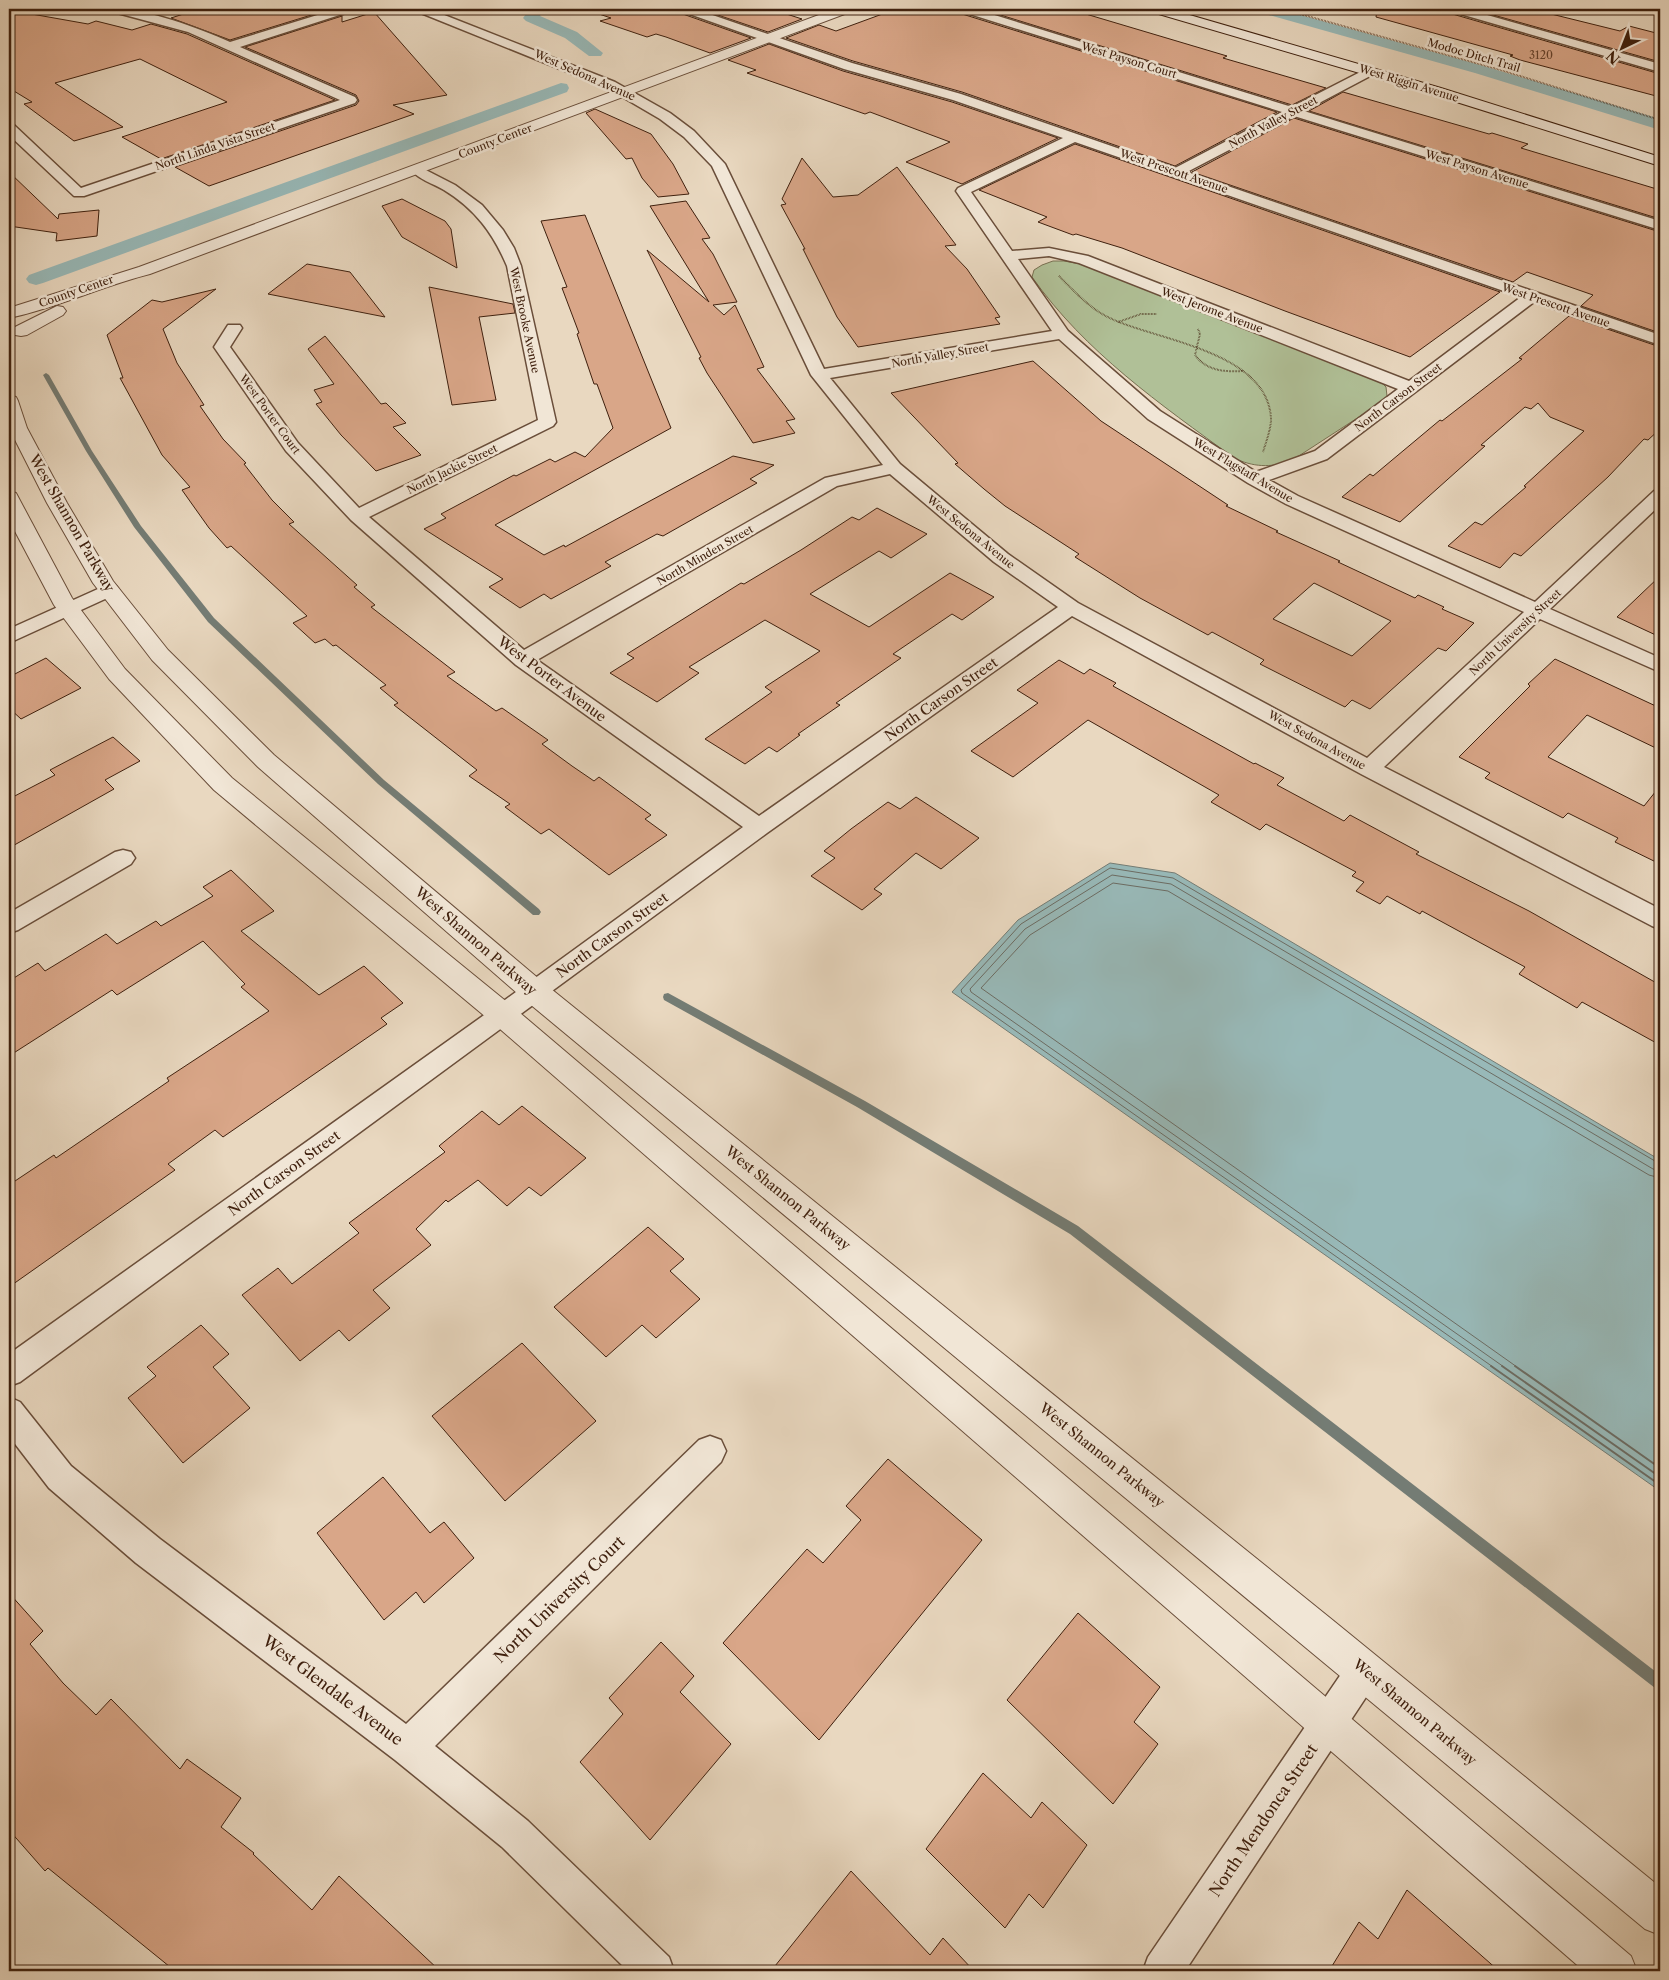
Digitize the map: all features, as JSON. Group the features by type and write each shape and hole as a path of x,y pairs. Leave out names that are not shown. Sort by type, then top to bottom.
{"street":[{"path":"114,9 184,28 230,46 348,9"},
{"name":"West Sedona Avenue","path":"420,9 539,55 626,92 665,116 689,134 718,164 819,375 894,468 1001,558 1071,607 1369,769 1660,920"},
{"name":"West Prescott Avenue","path":"685,9 862,70 957,97 1075,137 1531,297 1660,340"},
{"name":"County Center","path":"9,313 39,305 122,276 144,271 846,9"},
{"name":"West Payson Court","path":"964,9 1294,111"},
{"name":"West Riggin Avenue","path":"1156,9 1372,62 1660,162"},
{"path":"1202,9 1286,33"},
{"path":"1454,9 1660,68"},
{"name":"North Linda Vista Street","path":"9,128 80,193 351,100 230,46"},
{"path":"1372,62 1401,74 1544,118 1592,126"},
{"name":"North Valley Street","path":"1177,172 1294,111 1372,62"},
{"name":"West Payson Avenue","path":"1294,111 1660,226"},
{"name":"West Flagstaff Avenue","path":"1075,137 963,191 1062,334 1154,415 1254,479 1292,500 1660,666"},
{"name":"West Brooke Avenue","path":"418,170 444,184 477,207 494,226 508,249 516,273 547,422"},
{"name":"West Jerome Avenue","path":"1008,256 1049,252 1083,259 1411,388"},
{"name":"County Center","path":"9,318 18,324 16,338 54,312 130,281 144,271"},
{"name":"North Carson Street","path":"1254,479 1321,455 1531,297"},
{"name":"West Porter Court","path":"234,328 222,347 292,447 357,516"},
{"name":"North Valley Street","path":"819,375 1062,334"},
{"name":"West Shannon Parkway","path":"9,401 18,428 57,502 109,590 160,655 266,760 535,992 1660,1914"},
{"name":"North Jackie Street","path":"357,516 547,422"},
{"name":"North Minden Street","path":"522,660 832,482 894,468"},
{"name":"North University Street","path":"1369,769 1538,612 1660,495"},
{"path":"9,497 62,600 117,674 223,784 502,1015 1616,1971"},
{"name":"West Porter Avenue","path":"357,516 522,660 759,827"},
{"path":"9,637 109,590"},
{"name":"North Carson Street","path":"9,1372 535,992 759,827 1071,607"},
{"path":"9,924 123,858"},
{"name":"West Glendale Avenue","path":"9,1412 60,1477 141,1545 408,1746 514,1834 655,1971"},
{"name":"North University Court","path":"408,1746 710,1451"},
{"name":"North Mendonca Street","path":"1162,1971 1364,1670"}],"path":[{"name":"Modoc Ditch Trail","path":"1282,9 1501,70 1660,120"},
{"path":"1037,253 1090,305 1118,322 1197,347 1225,359 1243,371 1266,395 1272,422 1270,434 1254,479"},
{"path":"1118,322 1141,314 1162,314"},
{"path":"1196,327 1200,334 1195,355 1205,366 1224,371 1243,371"}],"green space":[{"path":"1053,261 1081,264 1379,380 1386,387 1387,396 1382,402 1291,461 1262,466 1241,461 1234,458 1152,397 1100,353 1076,329 1032,277 1034,270"}],"water":[{"path":"1110,863 1175,873 1660,1160 1660,1491 952,992 1018,920"}],"building":[{"path":"199,9 331,9 230,40 171,18"},
{"path":"596,9 678,9 680,13 751,38 710,53 656,34 647,37 600,21 611,18 596,13"},
{"path":"700,9 771,9 802,19 768,32"},
{"path":"896,9 957,9 959,13 1277,112 1175,166 962,92 853,61 786,38 819,25 836,31"},
{"path":"981,9 1069,9 1227,56 1223,58 1326,88 1292,105"},
{"path":"1377,9 1446,9 1449,13 1660,74 1660,97 1520,60 1510,56 1513,55 1376,17"},
{"path":"1472,9 1531,9 1620,31 1629,26 1660,34 1660,62"},
{"path":"9,10 88,24 96,21 132,30 151,24 187,34 335,100 161,159 122,137 227,102 140,59 55,83 123,127 74,141 24,104 32,102 9,88"},
{"path":"374,12 447,95 393,105 414,114 209,186 175,167 356,105 359,101 356,95 245,47 342,16 342,22"},
{"path":"769,44 843,71 952,102 1058,138 962,184 906,162 950,142 870,112 865,114 747,73 756,70 728,60"},
{"path":"1343,92 1528,144 1521,148 1660,190 1660,219 1309,111"},
{"path":"595,109 651,134 673,164 689,194 658,197 642,178 632,158 626,159 586,113"},
{"path":"1294,118 1660,232 1660,333 1581,306 1593,295 1527,272 1513,282 1192,172"},
{"path":"1075,144 1500,292 1410,357 1122,248 1076,234 1073,235 1038,222 1047,217 979,190"},
{"path":"802,158 833,197 858,195 897,167 956,245 945,246 967,269 1000,317 995,318 1000,324 858,347 837,317 803,249 805,249 781,205 786,204 782,199"},
{"path":"9,172 58,219 59,214 99,210 97,236 56,241 57,233 9,226"},
{"path":"402,199 445,221 451,229 457,268 402,237 382,206"},
{"path":"686,201 710,238 702,239 713,254 737,302 713,305 724,315 735,305 764,367 757,369 795,419 786,421 795,433 753,443 707,373 699,358 701,357 647,250 709,302 650,206"},
{"path":"585,215 671,428 495,525 544,555 564,545 565,547 733,456 774,465 750,479 757,483 663,536 657,534 605,562 611,566 551,599 544,594 520,608 489,587 503,579 424,529 446,518 441,514 514,475 516,476 550,459 555,462 575,452 585,457 613,428 597,384 594,384 577,334 579,333 562,288 567,287 541,221"},
{"path":"307,264 350,272 385,317 268,294"},
{"path":"429,287 513,304 515,313 479,317 496,400 452,405"},
{"path":"216,289 163,329 177,363 204,405 200,406 223,439 246,463 244,464 272,500 294,522 289,524 357,585 354,587 375,605 371,607 455,672 447,676 496,711 502,708 548,740 542,744 594,781 599,777 651,815 645,819 667,835 609,875 549,829 541,834 505,807 510,804 469,776 477,770 394,705 398,703 380,688 386,685 336,645 333,646 325,639 315,643 293,623 307,616 231,546 227,548 209,528 182,490 190,487 162,455 120,378 123,378 107,335 152,300 162,302"},
{"path":"1569,316 1660,347 1660,429 1648,440 1644,439 1608,477 1521,556 1514,553 1500,568 1448,546 1475,522 1482,525 1526,487 1524,486 1584,431 1550,417 1538,403 1531,409 1525,407 1481,445 1485,446 1400,522 1342,497 1370,474 1373,476 1440,420 1442,421 1522,359 1519,358"},
{"path":"325,336 381,404 386,403 406,423 393,427 421,455 376,471 341,435 316,404 322,402 314,390 334,384 308,349"},
{"path":"1033,361 1101,421 1228,505 1226,506 1278,531 1276,532 1340,561 1338,562 1415,598 1418,595 1444,607 1442,609 1474,623 1446,651 1438,648 1370,709 1352,700 1345,707 1260,664 1264,660 1212,632 1208,635 1140,598 1075,557 1079,554 1005,506 955,464 958,463 891,393","holes":["1314,583 1391,621 1352,656 1273,619"]},
{"path":"877,508 927,534 891,558 879,551 810,594 869,627 950,573 994,597 962,620 952,614 893,654 901,658 836,703 840,705 798,734 800,735 777,752 769,747 745,764 705,739 772,692 765,687 820,651 765,620 689,667 699,673 657,702 610,673 634,658 627,654 741,583 744,584 852,517 859,520"},
{"path":"1660,576 1660,637 1617,617"},
{"path":"46,658 81,688 21,719 9,708 9,677"},
{"path":"1555,659 1660,708 1660,750 1587,715 1548,757 1644,806 1660,786 1660,864 1615,842 1618,838 1568,813 1563,818 1485,778 1490,773 1459,757 1530,686 1528,684"},
{"path":"1059,660 1084,674 1090,669 1116,683 1113,686 1254,764 1284,778 1277,785 1344,821 1350,815 1419,852 1416,854 1529,911 1660,985 1660,1045 1582,1002 1577,1008 1519,974 1525,967 1422,911 1420,914 1387,896 1380,904 1356,891 1364,882 1352,876 1356,872 1266,824 1260,830 1211,802 1219,795 1088,720 1013,777 971,751 1038,703 1017,690"},
{"path":"113,737 140,761 105,780 114,789 9,848 9,799 55,775 50,770"},
{"path":"916,797 979,838 941,869 916,853 874,889 882,894 862,910 811,876 835,858 824,851 851,829 888,802 900,809"},
{"path":"231,870 274,911 241,931 319,995 364,966 403,1003 381,1018 387,1024 223,1137 215,1130 168,1164 175,1170 9,1287 9,1185 54,1155 56,1158 169,1081 167,1078 269,1011 241,987 245,984 203,941 117,995 112,990 9,1056 9,981 38,963 45,971 106,934 117,944 156,921 161,926 213,896 203,887"},
{"path":"522,1106 586,1158 541,1196 529,1187 507,1206 478,1180 448,1202 446,1200 416,1229 431,1245 373,1290 390,1308 349,1341 339,1330 300,1361 242,1295 278,1268 292,1284 359,1233 349,1223 445,1152 439,1146 482,1111 499,1125"},
{"path":"648,1227 684,1259 670,1271 700,1299 656,1338 642,1325 606,1357 554,1307"},
{"path":"201,1325 229,1354 213,1367 250,1408 183,1463 128,1398 156,1376 147,1367"},
{"path":"522,1343 596,1421 505,1501 432,1416"},
{"path":"888,1459 982,1540 819,1740 723,1643 807,1549 823,1563 861,1520 846,1506"},
{"path":"383,1477 430,1533 444,1522 474,1558 424,1603 416,1592 384,1620 317,1533"},
{"path":"9,1593 43,1631 30,1644 63,1683 96,1715 111,1699 180,1769 187,1759 241,1798 221,1827 254,1853 312,1910 339,1876 440,1971 175,1971 48,1868 45,1871 9,1830"},
{"path":"1078,1613 1160,1687 1134,1722 1158,1744 1113,1804 1007,1700"},
{"path":"661,1642 694,1676 680,1692 731,1744 650,1840 580,1762 623,1714 609,1698"},
{"path":"983,1773 1031,1818 1042,1802 1087,1845 1043,1908 1029,1894 1005,1928 926,1849"},
{"path":"851,1871 930,1955 943,1938 974,1971 771,1971"},
{"path":"1407,1890 1499,1971 1329,1971 1359,1922 1378,1939"}],"waterway":[{"path":"537,9 531,18 571,35 595,53"},
{"path":"1263,9 1481,70 1660,125"},
{"path":"36,279 561,88"},
{"path":"46,375 89,451 138,527 211,620 381,782 536,912"},
{"path":"668,997 861,1104 1074,1230 1660,1683"}]}
